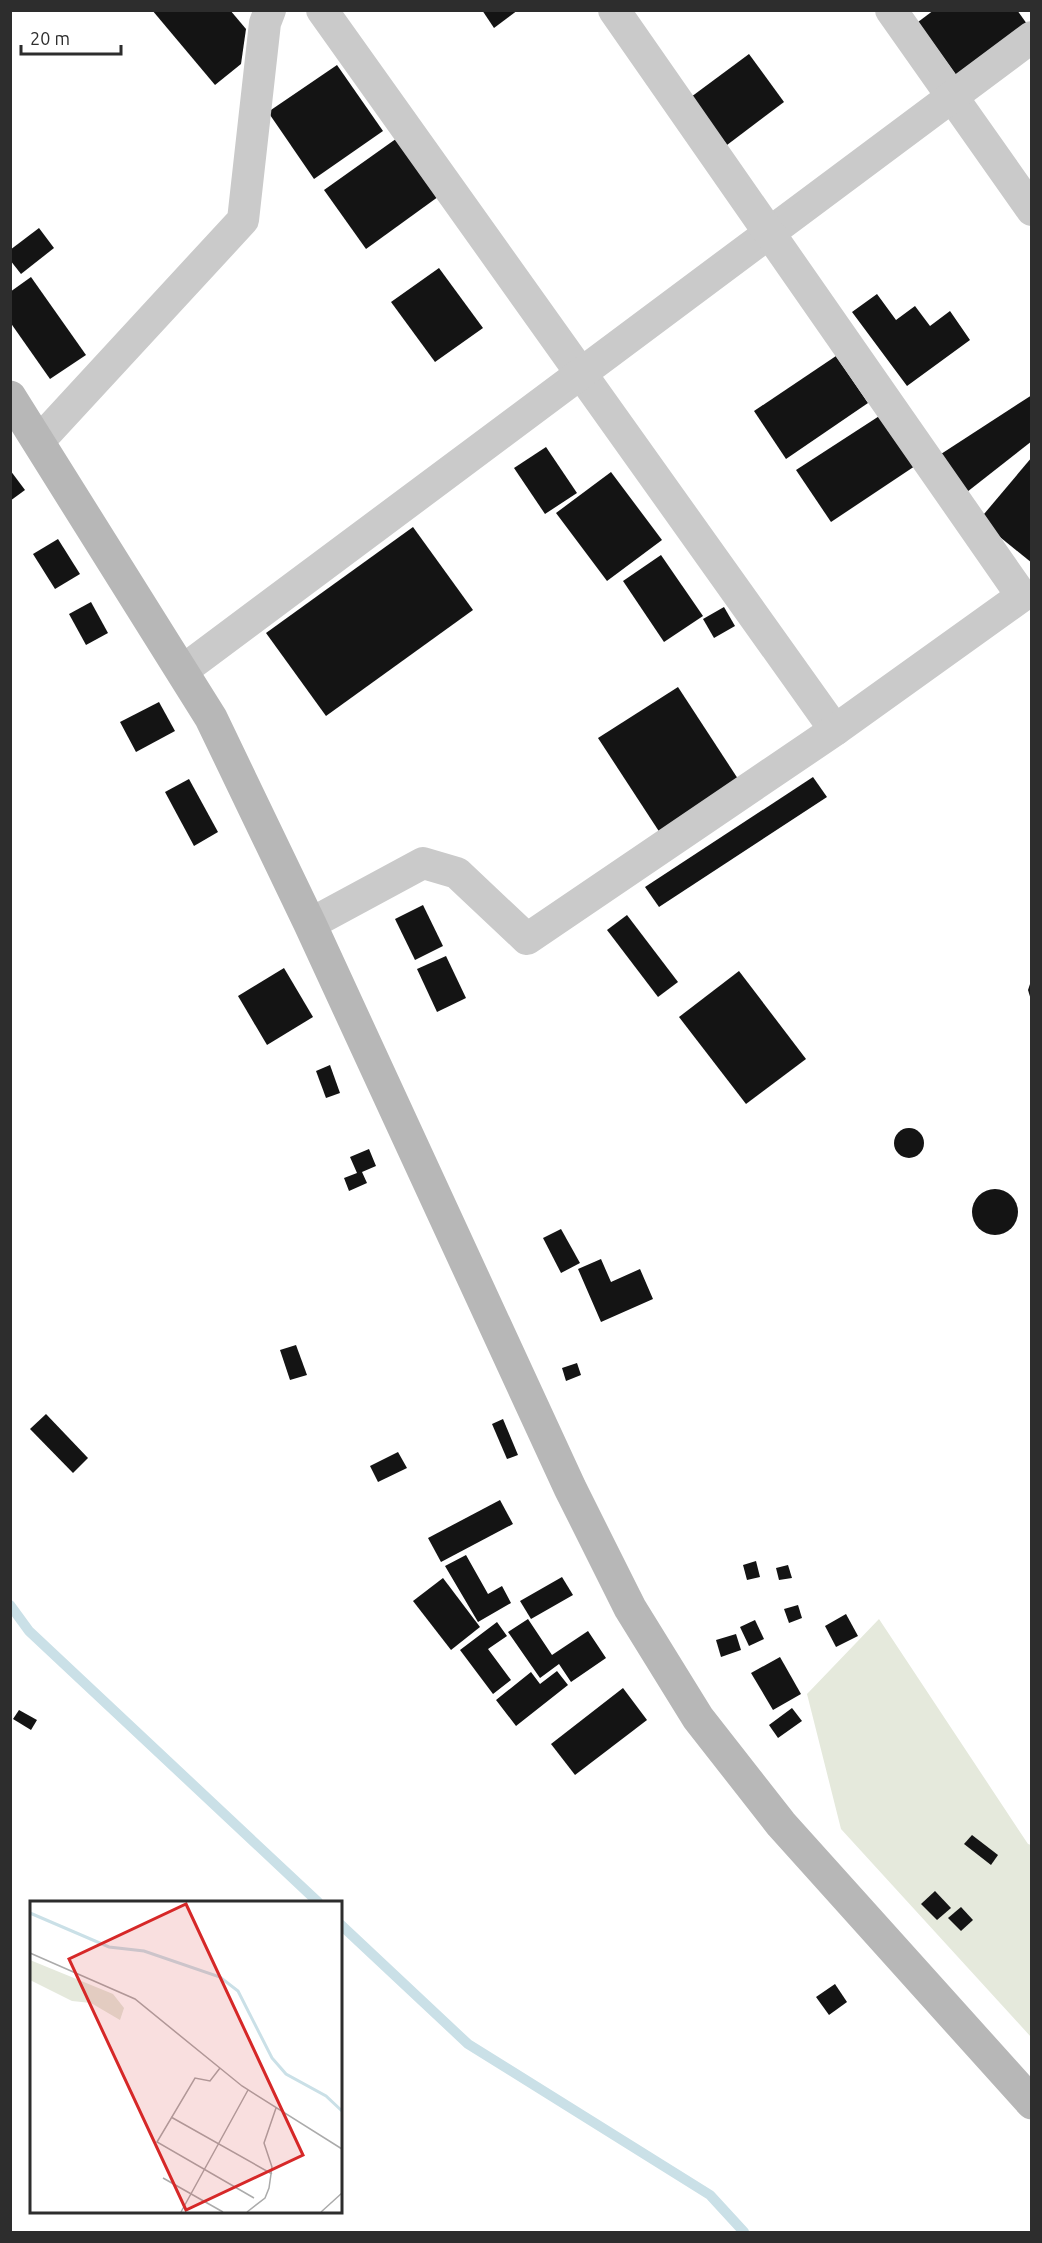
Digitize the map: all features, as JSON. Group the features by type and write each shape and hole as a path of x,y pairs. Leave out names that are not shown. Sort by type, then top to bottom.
{"main road":[{"path":"10,397 40,440 211,718 310,924 570,1488 630,1608 698,1718 781,1824 1032,2103"}],"street":[{"path":"40,440 243,220 264,23 270,10"},
{"path":"322,10 835,730"},
{"path":"310,924 423,863 457,873 527,939 835,730 1022,596 615,10"},
{"path":"891,10 1032,210"},
{"path":"182,671 1032,38"}],"shaded area":[{"path":"879,1619 1028,1844 1031,1845 1031,2037 841,1829 807,1694"}],"building":[{"path":"152,10 230,10 246,29 241,64 215,85"},
{"path":"482,10 518,10 494,28"},
{"path":"934,10 1017,10 1032,31 961,82 918,22"},
{"path":"749,54 784,102 727,145 691,97"},
{"path":"337,65 383,131 314,179 268,112"},
{"path":"400,136 442,194 366,249 324,190"},
{"path":"39,228 54,248 21,274 10,260 10,250"},
{"path":"439,268 483,328 435,362 391,302"},
{"path":"31,277 86,355 50,379 10,322 10,292"},
{"path":"877,294 896,320 915,306 930,326 950,311 970,340 907,386 852,312"},
{"path":"836,356 868,403 786,459 754,411"},
{"path":"1032,395 1032,441 967,492 941,454"},
{"path":"887,411 921,462 831,522 796,470"},
{"path":"546,447 577,493 545,514 514,468"},
{"path":"1032,457 1032,563 979,520"},
{"path":"10,470 25,490 10,501"},
{"path":"611,472 662,540 607,581 556,513"},
{"path":"413,527 473,610 326,716 266,633"},
{"path":"58,539 80,574 55,589 33,554"},
{"path":"661,555 703,616 664,642 623,581"},
{"path":"91,602 108,633 86,645 69,614"},
{"path":"724,607 735,626 714,638 703,619"},
{"path":"678,687 742,785 662,836 598,738"},
{"path":"159,702 175,731 136,752 120,722"},
{"path":"813,777 827,797 659,907 645,887"},
{"path":"189,779 218,832 194,846 165,792"},
{"path":"423,905 443,946 415,960 395,919"},
{"path":"627,915 678,982 658,997 607,930"},
{"path":"446,956 466,998 437,1012 417,969"},
{"path":"284,968 313,1017 267,1045 238,996"},
{"path":"739,971 806,1059 746,1104 679,1017"},
{"path":"1032,981 1031,1000 1028,990"},
{"path":"330,1065 340,1093 326,1098 316,1071"},
{"path":"909,1128 920,1132 924,1143 920,1154 909,1158 898,1154 894,1143 898,1132"},
{"path":"369,1149 376,1166 362,1172 367,1183 349,1191 344,1178 357,1173 350,1157"},
{"path":"1000,1189 1012,1195 1017,1203 1017,1221 1012,1229 1004,1234 990,1235 978,1229 973,1221 972,1207 978,1195 986,1190"},
{"path":"561,1229 580,1263 561,1273 543,1238"},
{"path":"601,1259 611,1282 640,1269 653,1299 601,1322 578,1269"},
{"path":"296,1345 307,1375 290,1380 280,1350"},
{"path":"577,1363 581,1375 566,1381 562,1368"},
{"path":"46,1414 88,1458 73,1473 30,1429"},
{"path":"503,1419 518,1455 507,1459 492,1424"},
{"path":"398,1452 407,1468 378,1482 370,1466"},
{"path":"500,1500 513,1524 441,1562 428,1538"},
{"path":"466,1555 488,1594 502,1586 511,1603 478,1622 445,1566"},
{"path":"756,1561 760,1577 747,1580 743,1565"},
{"path":"788,1565 792,1578 779,1580 776,1568"},
{"path":"562,1577 573,1595 531,1619 520,1601"},
{"path":"443,1578 480,1627 451,1650 413,1601"},
{"path":"798,1605 802,1618 789,1623 784,1609"},
{"path":"846,1614 858,1636 836,1647 825,1626"},
{"path":"528,1619 552,1655 588,1631 606,1658 571,1682 559,1664 540,1678 508,1632"},
{"path":"755,1620 764,1639 749,1646 740,1627"},
{"path":"497,1622 507,1636 488,1649 511,1680 493,1694 460,1650"},
{"path":"736,1634 741,1650 721,1657 716,1640"},
{"path":"780,1657 801,1694 773,1710 751,1673"},
{"path":"557,1671 568,1685 516,1726 496,1700 531,1672 540,1684"},
{"path":"623,1688 647,1720 575,1775 551,1744"},
{"path":"792,1708 802,1721 778,1738 769,1725"},
{"path":"19,1710 37,1720 31,1730 13,1719"},
{"path":"972,1835 998,1855 991,1865 964,1844"},
{"path":"935,1891 951,1908 937,1920 921,1904"},
{"path":"961,1907 973,1920 961,1931 948,1918"},
{"path":"835,1984 847,2002 829,2015 816,1997"}],"waterway":[{"path":"10,1605 29,1631 317,1901"},
{"path":"342,1926 468,2044 710,2195 744,2232"}]}
